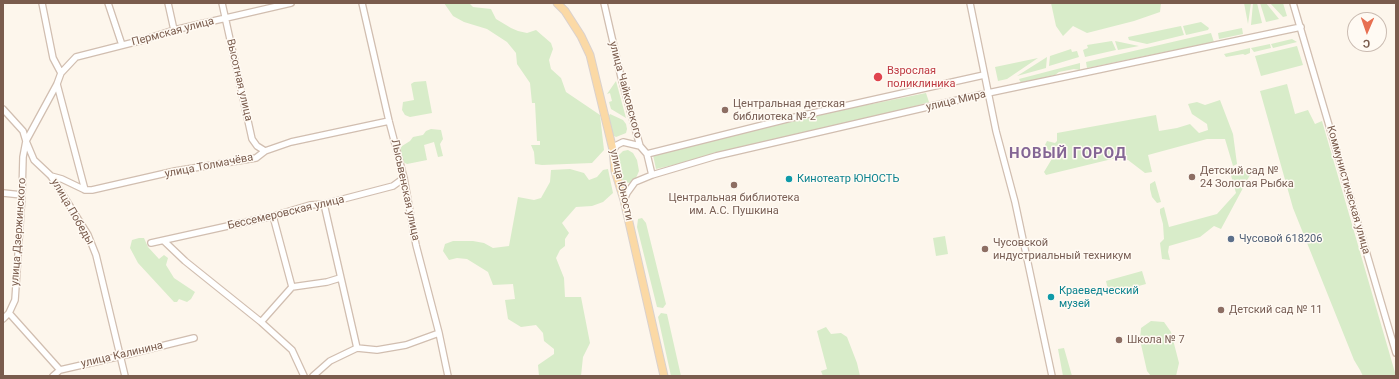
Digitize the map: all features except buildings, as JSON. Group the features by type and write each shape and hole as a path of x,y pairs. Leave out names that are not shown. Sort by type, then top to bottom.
{"main road":[{"name":"улица Юности","path":"556,3 565,11 581,36 590,55 612,150 615,171 624,200 664,376"}],"street":[{"path":"26,141 57,84 61,73 53,58 42,3"},
{"path":"108,3 122,45"},
{"path":"168,3 174,30"},
{"name":"Высотная улица","path":"222,3 252,139 257,146 265,151"},
{"name":"Пермская улица","path":"61,73 76,57 143,40 174,30 291,3"},
{"name":"Лысьвенская улица","path":"362,3 389,121 404,178 416,245 439,333 448,376"},
{"name":"улица Чайковского","path":"604,3 621,77 640,146 647,154 652,175"},
{"path":"970,3 996,131 1015,202 1052,376"},
{"name":"Коммунистическая улица","path":"1293,3 1396,353"},
{"name":"улица Мира","path":"624,200 635,182 652,175 741,150 988,93 1301,27"},
{"name":"улица Мира","path":"647,154 791,118 984,74"},
{"name":"улица Победы","path":"57,84 84,190"},
{"path":"3,109 23,131 26,141"},
{"name":"улица Толмачёва","path":"84,190 92,190 175,171 256,158 265,151 291,142 389,121"},
{"name":"улица Победы","path":"26,141 34,160 51,176 88,235 96,255 125,376"},
{"name":"улица Дзержинского","path":"3,319 9,313 15,300 23,157 26,141"},
{"path":"612,150 623,142 640,146"},
{"path":"51,176 62,179 84,190"},
{"name":"Бессемеровская улица","path":"151,243 273,216 310,205 324,204 393,186 404,178"},
{"path":"3,193 22,195"},
{"path":"324,204 357,348"},
{"path":"273,216 292,287"},
{"path":"164,241 185,261 261,322 292,350 304,376"},
{"path":"261,322 292,287 327,282 340,278"},
{"path":"9,313 60,370"},
{"path":"313,376 330,361 357,348 377,350 406,345 439,333"},
{"name":"улица Калинина","path":"53,376 60,370 194,338"}],"green space":[{"path":"444,3 469,3 473,7 491,9 496,19 511,28 527,33 536,30 551,43 553,49 549,60 551,69 561,78 566,92 600,115 604,150 592,163 535,164 534,152 531,145 540,145 540,141 537,141 535,103 532,103 530,83 517,64 516,53 507,42 487,29 464,22 453,16"},
{"path":"1051,3 1161,3 1160,12 1134,21 1087,33 1073,26 1063,36 1056,26"},
{"path":"1244,3 1251,3 1248,24"},
{"path":"1253,3 1257,3 1262,23 1251,25"},
{"path":"1260,3 1266,3 1279,19 1266,22"},
{"path":"1270,3 1283,3 1287,16 1283,17"},
{"path":"1201,22 1209,28 1208,30 1186,35 1183,26"},
{"path":"1181,26 1184,35 1147,44 1129,40 1128,37"},
{"path":"1242,28 1243,34 1219,39 1218,33"},
{"path":"1211,33 1214,42 1087,68 1086,62"},
{"path":"1292,39 1297,42 1273,48 1271,44"},
{"path":"1112,41 1116,50 1085,57 1083,50 1088,48 1087,45"},
{"path":"1115,41 1139,46 1118,50"},
{"path":"1270,44 1271,48 1254,52 1251,48"},
{"path":"1297,46 1303,65 1261,76 1255,56"},
{"path":"1250,48 1250,53 1245,55 1243,54 1226,57 1224,54"},
{"path":"1071,49 1072,52 1077,51 1079,57 1049,66 1050,56"},
{"path":"1047,57 1046,68 1017,76"},
{"path":"1038,58 1007,79 998,81 995,67"},
{"path":"1080,63 1080,70 1074,69 1059,72 1055,75 1021,83 1019,79"},
{"path":"426,81 432,113 410,117 405,115 402,110 403,102 414,100 411,84 414,82"},
{"path":"616,81 626,118 611,109 609,102 612,101 610,93 607,94"},
{"path":"1287,84 1295,114 1308,110 1315,124 1322,121 1396,376 1363,376 1354,360 1293,208 1260,91"},
{"path":"926,93 929,102 874,118 656,169 653,155 856,106"},
{"path":"1220,100 1233,134 1237,164 1233,166 1225,139 1207,139 1148,155 1152,172 1145,173 1128,160 1112,159 1046,175 1044,172 1053,157 1045,145 1047,141 1055,143 1057,141 1057,133 1156,115 1159,131 1190,124 1199,133 1208,130 1207,124 1192,114 1188,104 1197,102 1205,105"},
{"path":"610,114 623,120 626,124 626,133 616,137 612,135 608,117"},
{"path":"431,129 441,130 443,139 440,144 443,156 438,157 434,142 424,145 427,160 407,164 403,162 400,149 402,146 413,137 423,135 426,131"},
{"path":"628,150 633,153 637,160 639,171 633,182 630,183 625,182 620,178 617,163 619,155 623,151"},
{"path":"570,169 584,173 589,180 597,177 603,170 608,169 613,193 603,202 592,206 576,207 562,223 569,233 565,239 565,246 560,250 556,258 564,278 565,297 581,297 590,343 583,357 581,376 539,376 538,365 554,354 554,349 544,341 543,333 536,325 521,327 508,319 505,300 515,299 513,284 493,285 488,272 467,259 457,258 449,260 443,251 445,244 453,241 473,241 484,243 493,248 509,246 518,197 534,200 541,198 550,182 551,170"},
{"path":"1249,171 1250,175 1221,229 1214,226 1200,237 1169,246 1168,252 1170,260 1162,259 1160,243 1164,239 1160,209 1164,207 1169,227 1217,214 1236,193 1230,172"},
{"path":"1155,181 1161,202 1157,203 1152,197 1150,189 1150,184"},
{"path":"642,218 646,223 666,304 663,308 657,307 637,227 638,219"},
{"path":"945,236 948,254 936,256 933,238"},
{"path":"144,238 148,247 159,259 164,255 168,258 166,265 174,278 195,292 191,299 187,302 179,299 177,302 174,302 138,263 130,248 132,240"},
{"path":"1142,271 1146,284 1109,294 1106,281"},
{"path":"661,313 667,314 681,376 671,376 658,317"},
{"path":"1151,321 1164,322 1171,332 1179,363 1176,376 1151,376 1147,371 1140,340 1141,328"},
{"path":"826,327 831,334 841,333 847,337 857,363 860,376 823,376 821,371 827,369 817,331"},
{"path":"1064,348 1072,376 1063,376 1058,349"}],"place":[{"name":"Взрослая поликлиника","path":"878,77"},
{"name":"Центральная детская библиотека № 2","path":"725,110"},
{"name":"Детский сад № 24 Золотая Рыбка","path":"1192,177"},
{"name":"Кинотеатр ЮНОСТЬ","path":"789,179"},
{"name":"Центральная библиотека им. А.С. Пушкина","path":"734,185"},
{"name":"Чусовой 618206","path":"1231,239"},
{"name":"Чусовской индустриальный техникум","path":"985,249"},
{"name":"Краеведческий музей","path":"1051,297"},
{"name":"Детский сад № 11","path":"1221,310"},
{"name":"Школа № 7","path":"1119,340"}],"district":[{"name":"НОВЫЙ ГОРОД","path":"1068,154"}]}
